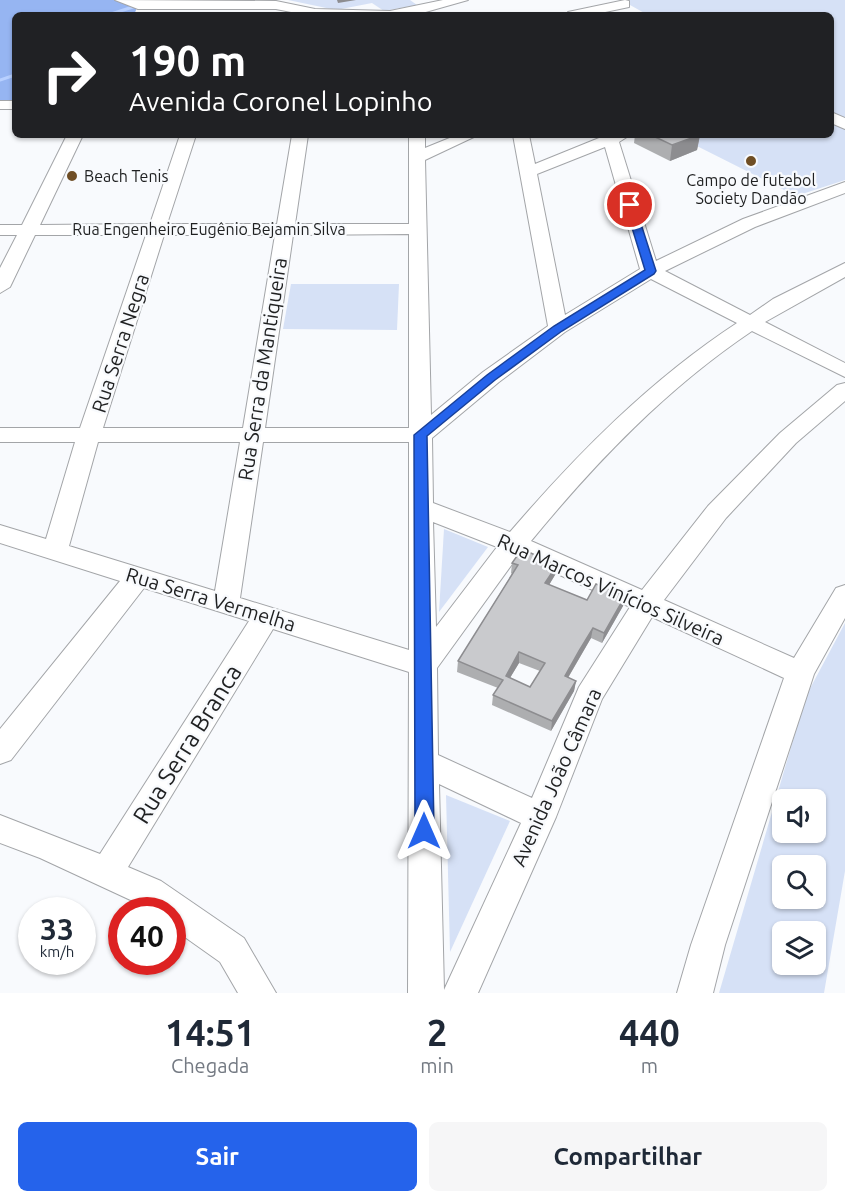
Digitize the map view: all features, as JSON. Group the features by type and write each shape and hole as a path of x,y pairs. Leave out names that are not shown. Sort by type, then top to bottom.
{"street":[{"path":"121,0 136,10 229,10 276,5 311,12"},
{"path":"402,12 462,0"},
{"path":"424,7 434,8 475,0"},
{"path":"589,12 626,5"},
{"path":"0,287 74,138"},
{"name":"Rua Serra Negra","path":"56,551 89,435 187,138"},
{"name":"Rua Serra da Mantiqueira","path":"226,604 300,138"},
{"path":"417,138 426,993"},
{"path":"418,157 463,138"},
{"path":"522,138 558,328"},
{"path":"528,172 613,138"},
{"path":"616,138 650,271 845,371"},
{"path":"0,435 420,435 491,377 558,328 650,271 749,223 845,187"},
{"name":"Rua Engenheiro Eugênio Bejamin Silva","path":"0,230 418,229"},
{"path":"423,665 512,543 593,453 672,381 751,323 845,269"},
{"name":"Avenida João Câmara","path":"460,993 540,817 590,695 646,604 717,512 788,438 845,390"},
{"name":"Rua Marcos Vinícios Silveira","path":"421,508 512,543 800,673"},
{"name":"Rua Serra Vermelha","path":"0,534 423,665"},
{"path":"0,751 138,577"},
{"path":"695,993 708,945 800,673 845,595"},
{"name":"Rua Serra Branca","path":"107,872 267,616"},
{"path":"424,762 540,817"},
{"path":"0,829 107,872 148,892 232,950 258,993"}],"shaded area":[{"path":"0,0 163,0 138,5 135,12 12,12 12,105 0,105"},
{"path":"288,0 410,0 417,5 384,11 372,3 336,10"},
{"path":"621,0 845,0 845,121 834,115 834,12 643,12"},
{"path":"834,122 845,128 845,180 796,196 681,138 834,138"},
{"path":"291,284 399,284 397,330 283,329"},
{"path":"444,529 488,547 439,612"},
{"path":"845,623 845,871 824,993 719,993 772,812 772,843 826,843 826,789 779,789 806,696"},
{"path":"446,795 510,821 450,952"}],"building":[{"path":"657,138 692,138 672,145"},
{"path":"522,549 557,565 545,583 587,600 596,584 625,596 604,633 593,628 579,651 565,676 576,681 552,721 493,695 503,680 458,661 518,565 512,563","holes":["519,652 545,663 530,687 506,676"]}],"waterway":[{"path":"117,12 139,5"},
{"path":"0,80 12,76"}],"place":[{"name":"Campo de futebol Society Dandão","path":"751,161"},
{"name":"Beach Tenis","path":"72,176"}],"route":[{"path":"424,831 420,435 491,377 558,328 650,271 630,205"}]}
